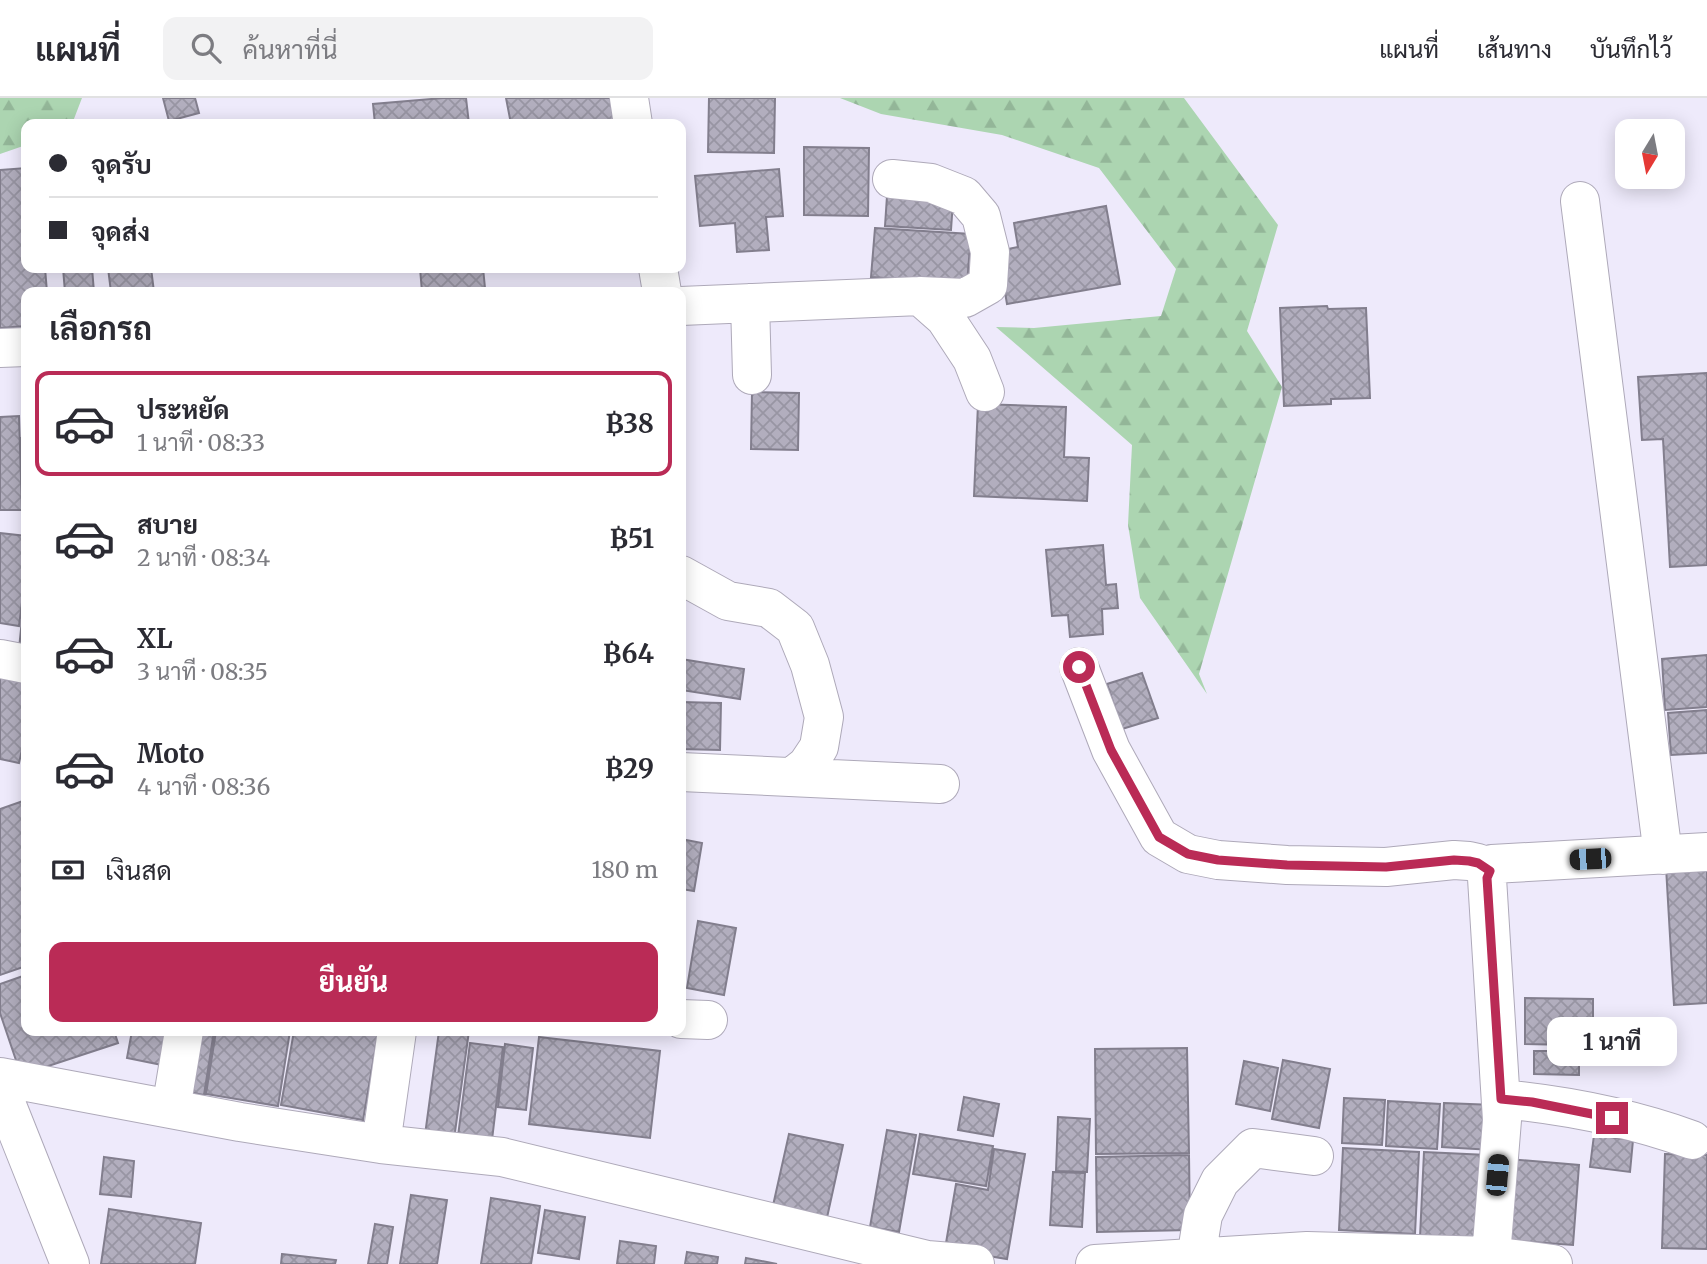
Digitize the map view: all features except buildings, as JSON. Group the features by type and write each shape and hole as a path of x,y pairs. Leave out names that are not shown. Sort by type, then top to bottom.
{"street":[{"path":"629,98 632,119"},
{"path":"686,306 920,296 965,298 988,285 990,252 981,216 964,196 931,183 892,179"},
{"path":"1580,201 1662,855"},
{"path":"920,296 945,318 972,359 985,392"},
{"path":"750,303 752,375"},
{"path":"0,348 21,347"},
{"path":"686,579 728,601 769,608 794,628 810,665 824,718 819,747 807,765 792,777"},
{"path":"0,659 21,663"},
{"path":"1079,667 1111,750 1159,837 1188,854 1218,860 1287,865 1386,867 1454,860 1478,863 1490,871"},
{"path":"686,772 940,785"},
{"path":"1490,1256 1502,1120 1487,878 1492,864 1707,852"},
{"path":"171,1109 183,1036"},
{"path":"381,1144 396,1036"},
{"path":"0,1077 240,1122 381,1144 502,1157 927,1260 975,1264"},
{"path":"1501,1099 1532,1102 1654,1126 1692,1140"},
{"path":"4,1105 70,1264"},
{"path":"1196,1258 1203,1215 1220,1181 1253,1148 1314,1156"},
{"path":"1090,1254 1196,1258 1307,1251 1490,1256 1553,1264"}],"green space":[{"path":"0,98 82,98 74,119 21,119 21,147 0,154"},
{"path":"840,98 1184,98 1278,225 1247,331 1282,387 1199,674 1207,694 1140,598 1128,525 1132,445 996,327 1034,328 1161,316 1176,269 1099,168 1002,135 881,114"}],"route":[{"path":"1079,667 1111,750 1159,837 1188,854 1218,860 1287,865 1386,867 1454,860 1478,863 1490,871 1487,878 1501,1099 1532,1102 1612,1118"}]}
